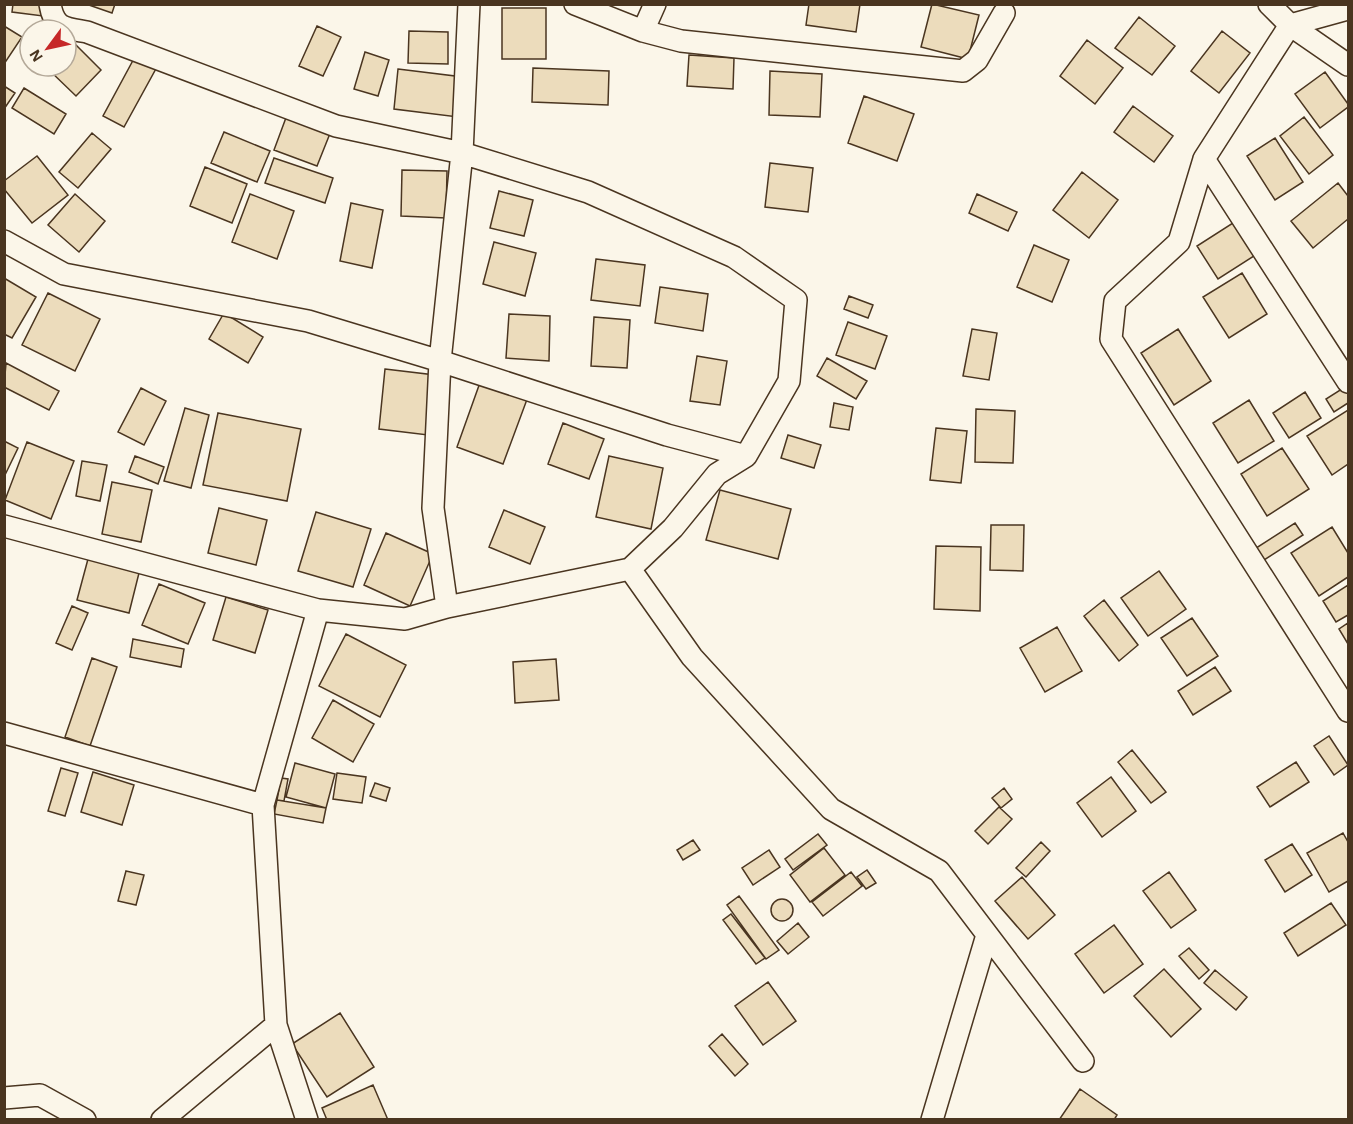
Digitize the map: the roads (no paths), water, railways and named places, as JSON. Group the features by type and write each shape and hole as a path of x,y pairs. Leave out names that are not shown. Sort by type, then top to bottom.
{"street":[{"path":"4,526 318,610 405,619 447,607 630,568 673,528 717,474 746,456 789,381 796,300 734,257 588,192 462,153 336,126 87,32 62,28 52,17 50,4"},
{"path":"447,607 433,508 440,361 462,153 469,4"},
{"path":"575,4 643,31 681,41 963,70 977,60 1004,14"},
{"path":"643,31 655,4"},
{"path":"1269,4 1290,25 1348,64"},
{"path":"1348,9 1290,25 1204,159 1179,243 1115,301 1111,339 1348,711"},
{"path":"1204,159 1348,382"},
{"path":"4,241 64,274 308,321 440,361 666,435 746,456"},
{"path":"630,568 692,657 831,809 939,870 1083,1061"},
{"path":"307,1119 276,1025 263,805 318,610"},
{"path":"4,734 263,805"},
{"path":"932,1119 987,935"},
{"path":"162,1119 276,1025"},
{"path":"4,1098 40,1095 85,1119"}]}
